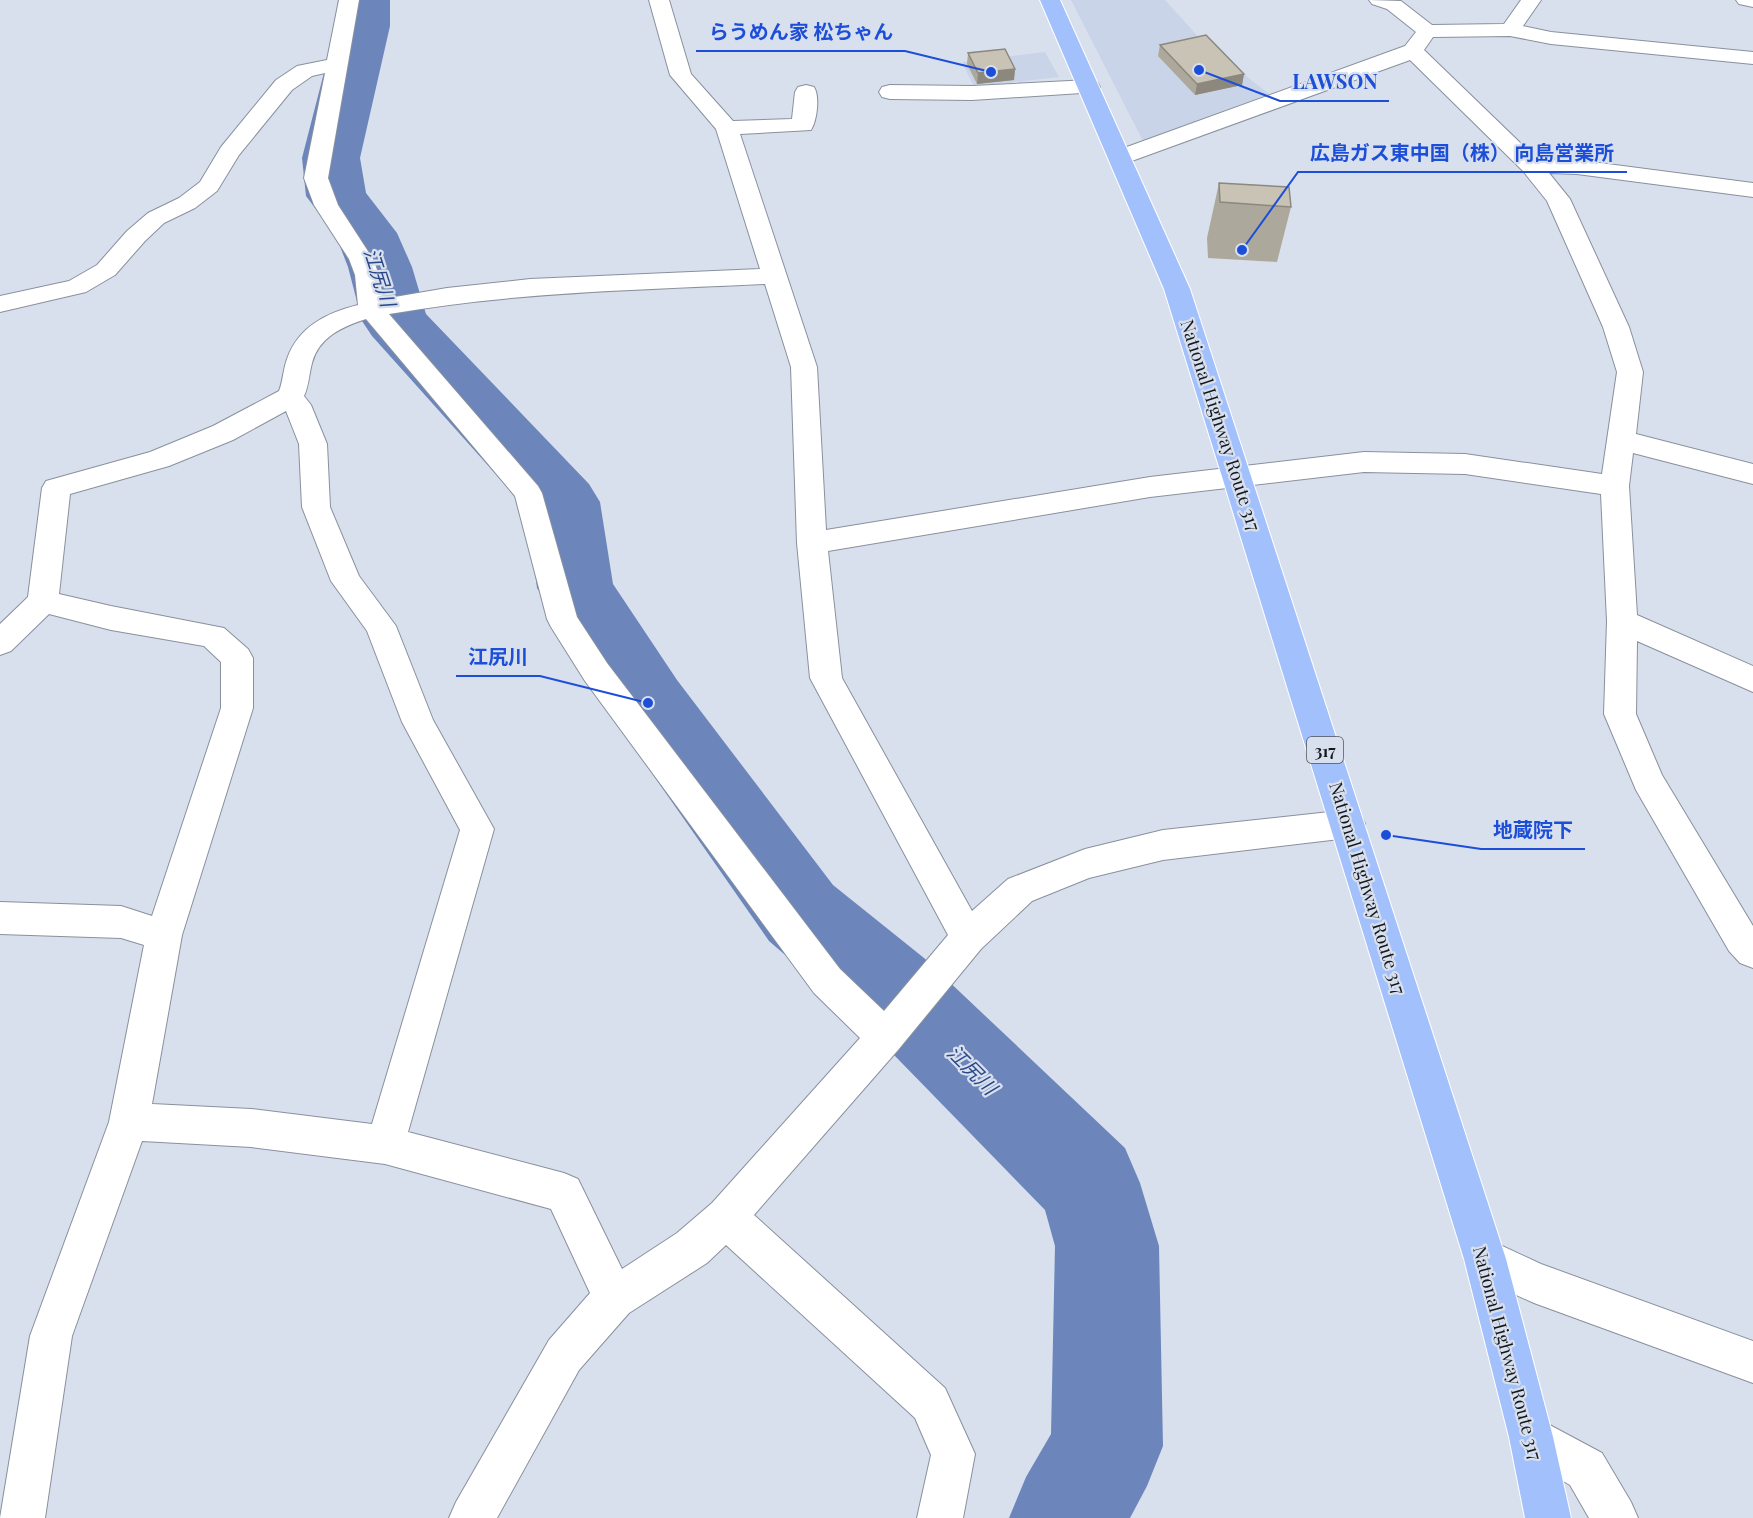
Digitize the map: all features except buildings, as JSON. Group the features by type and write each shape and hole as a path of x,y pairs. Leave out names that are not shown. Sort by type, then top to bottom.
{"highway":[{"name":"National Highway Route 317","path":"1050,0 1177,289 1485,1259 1531,1437 1548,1518"}],"street":[{"path":"349,0 316,178 326,205 361,259 384,307 528,493 562,619 596,672 827,981 903,1017"},
{"path":"659,0 681,75 727,128 804,367 812,543 826,678 968,938"},
{"path":"1379,0 1394,6 1420,41 1558,199 1616,327 1629,372 1614,486 1622,621 1620,714 1648,780 1742,940 1753,952"},
{"path":"1510,30 1531,0"},
{"path":"1746,0 1753,1"},
{"path":"1121,158 1420,41 1510,30 1551,38 1753,58"},
{"path":"0,304 77,287 106,270 136,236 156,218 187,203 209,186 229,152 284,86 304,72 336,64"},
{"path":"890,92 972,93 1089,87"},
{"path":"727,128 804,125 806,92"},
{"path":"1531,166 1577,167 1753,190"},
{"path":"0,644 43,601 56,488 159,459 223,433 290,397 296,386 300,358 308,343 321,329 341,318 384,307 447,296 530,287 774,276"},
{"path":"290,397 297,405 313,444 316,507 346,581 381,626 418,722 477,829 385,1145"},
{"path":"1621,440 1753,474"},
{"path":"812,543 1149,487 1364,462 1465,464 1614,486"},
{"path":"22,1518 51,1336 129,1122 164,935 237,708 237,658 213,636 111,618 43,601"},
{"path":"1622,621 1753,680"},
{"path":"472,1518 564,1355 614,1298 692,1248 726,1217 903,1017 968,938 1020,890 1085,864 1163,845 1348,824"},
{"path":"0,918 121,922 164,935"},
{"path":"129,1122 251,1128 385,1145 564,1193 614,1298"},
{"path":"726,1217 930,1403 953,1454 940,1518"},
{"path":"1485,1259 1534,1282 1753,1362"},
{"path":"1531,1437 1586,1469 1615,1518"}],"shaded area":[{"path":"1071,0 1165,0 1203,42 1269,94 1143,141"},
{"path":"1045,52 1059,77 974,87 962,62"}],"waterway":[{"name":"江尻川","path":"364,0 363,26 331,158 336,196 366,233 380,267 395,321 563,502 575,588 648,703 801,913 891,988 1089,1183 1107,1246 1107,1446 1067,1518"}],"place":[{"name":"LAWSON","path":"1199,70"},
{"name":"らうめん家 松ちゃん","path":"991,72"},
{"name":"広島ガス東中国（株） 向島営業所","path":"1242,250"},
{"name":"江尻川","path":"648,703"},
{"name":"地蔵院下","path":"1386,835"}]}
